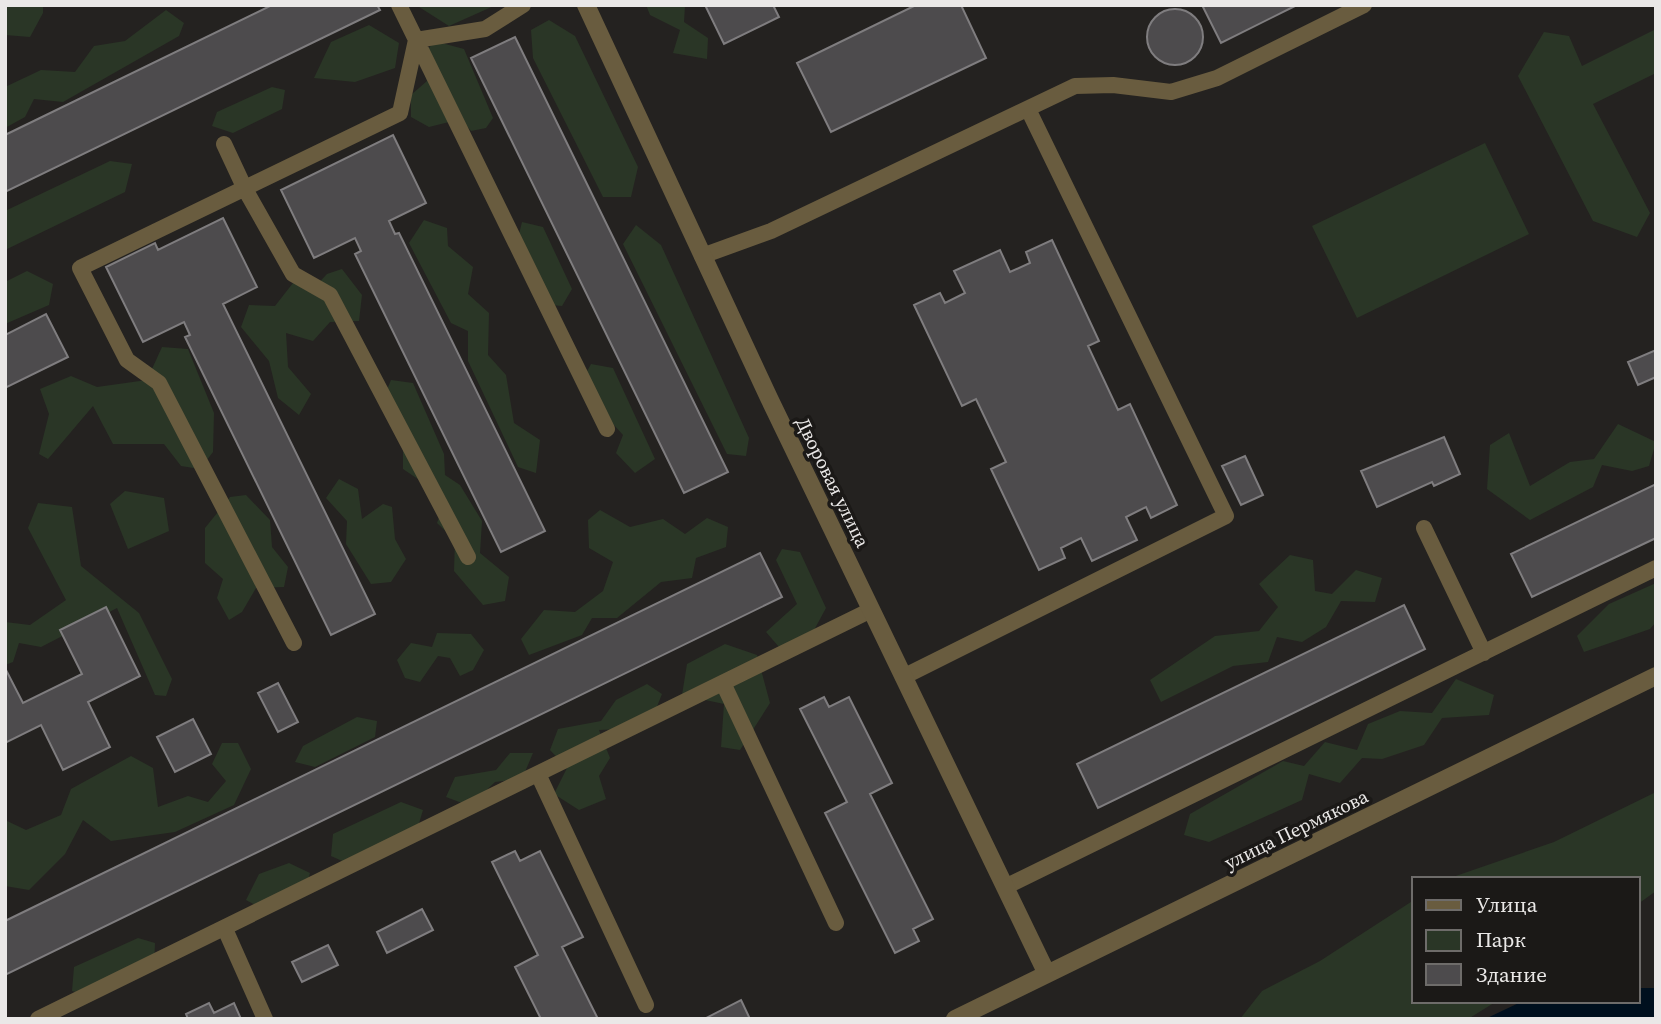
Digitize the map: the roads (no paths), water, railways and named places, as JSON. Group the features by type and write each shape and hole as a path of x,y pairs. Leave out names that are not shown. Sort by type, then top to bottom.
{"street":[{"name":"Дворовая улица","path":"586,5 702,256 1047,974"},
{"name":"улица Пермякова","path":"955,1019 1656,676"}],"lane":[{"path":"399,5 607,429"},
{"path":"416,40 485,29 523,5"},
{"path":"702,256 771,231 1075,86 1113,85 1171,92 1217,78 1364,5"},
{"path":"294,643 159,383 127,360 80,268 400,113 416,40"},
{"path":"903,677 1226,516 1028,109"},
{"path":"224,144 245,189 293,274 330,295 468,557"},
{"path":"1424,528 1484,653"},
{"path":"1005,887 1656,568"},
{"path":"38,1019 871,610"},
{"path":"723,683 836,923"},
{"path":"538,774 646,1005"},
{"path":"225,929 265,1019"}],"water":[{"path":"1640,988 1656,988 1656,1019 1485,1019 1519,1003 1640,1003"}]}
